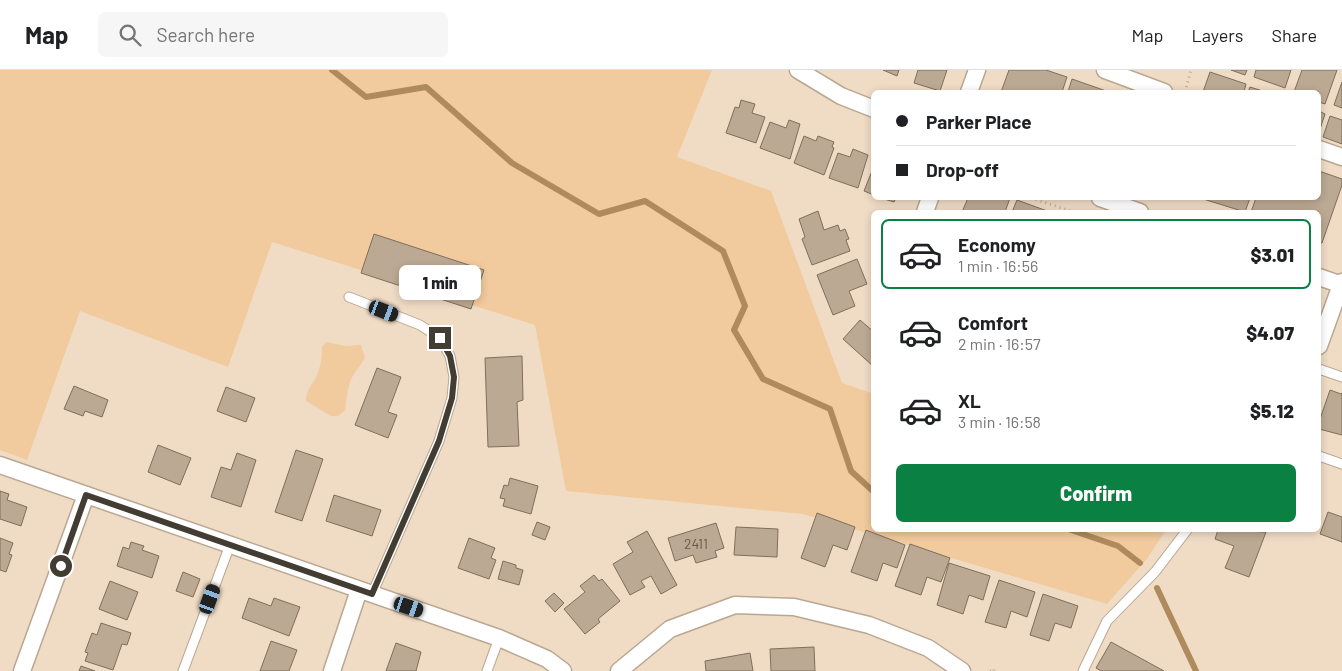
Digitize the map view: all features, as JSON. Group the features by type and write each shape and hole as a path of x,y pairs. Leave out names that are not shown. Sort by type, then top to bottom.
{"street":[{"path":"798,70 841,96 871,108"},
{"path":"970,90 977,70"},
{"path":"1105,70 1159,90"},
{"path":"1321,150 1342,158"},
{"path":"1106,200 1134,210"},
{"path":"1321,279 1342,284 1321,341"},
{"path":"0,466 499,638 547,659 563,671"},
{"path":"22,671 86,495"},
{"path":"332,671 366,592"},
{"path":"619,671 670,629 735,605 794,607 869,625 928,648 962,671"}],"lane":[{"path":"349,297 420,324 440,338 450,356 454,377 452,398 439,441 366,592"},
{"path":"1321,369 1342,377"},
{"path":"1321,457 1342,464"},
{"path":"1083,671 1107,621 1154,572 1185,532"},
{"path":"183,671 230,545"},
{"path":"488,671 499,638"}],"path":[{"path":"1186,90 1191,70"},
{"path":"1037,200 1068,210"},
{"path":"990,671 994,669 994,671"}],"shaded area":[{"path":"0,70 712,70 677,157 771,191 842,383 871,393 871,532 1165,532 1146,560 1107,604 803,514 566,491 535,325 272,242 228,367 80,311 27,460 0,450"},
{"path":"326,342 346,346 361,345 365,357 350,382 345,410 338,416 331,416 306,401 308,390 321,361 322,347"}],"building":[{"path":"883,70 899,70 897,76"},
{"path":"918,70 947,70 940,90 914,83"},
{"path":"1009,70 1046,70 1067,77 1063,90 1002,90"},
{"path":"1231,70 1247,70 1245,75"},
{"path":"1256,70 1291,70 1285,88 1254,77"},
{"path":"1302,70 1337,70 1325,104 1321,103 1321,90 1295,90"},
{"path":"1210,72 1246,84 1244,90 1204,90"},
{"path":"1072,79 1103,90 1069,90"},
{"path":"1342,82 1342,108 1334,105"},
{"path":"1250,87 1260,90 1249,90"},
{"path":"741,100 755,104 752,113 765,117 756,143 726,133 735,107 739,108"},
{"path":"1321,112 1325,114 1321,126"},
{"path":"1330,116 1342,120 1342,144 1323,137"},
{"path":"789,120 800,124 790,159 760,148 770,122 786,128"},
{"path":"804,136 816,141 818,136 834,142 832,147 834,148 824,175 794,163"},
{"path":"853,149 868,155 858,188 829,178 838,153 850,157"},
{"path":"1321,172 1342,179 1342,185 1322,243 1321,210 1252,210 1255,200 1321,200"},
{"path":"871,174 871,194 864,191"},
{"path":"967,200 1009,200 1006,210 963,210"},
{"path":"1017,200 1044,210 1013,210"},
{"path":"1206,200 1249,200 1246,210 1239,210"},
{"path":"818,211 824,230 838,225 840,231 845,229 849,239 846,240 850,251 812,265 802,239 805,237 799,219"},
{"path":"374,234 484,270 471,309 361,273"},
{"path":"857,259 867,284 849,291 855,306 833,315 817,275"},
{"path":"860,320 871,329 871,364 843,339"},
{"path":"522,356 523,400 517,402 519,446 488,447 485,358"},
{"path":"377,368 401,377 388,412 397,415 388,438 355,425"},
{"path":"74,386 108,400 102,417 85,411 83,416 64,409"},
{"path":"226,387 255,398 246,422 217,411"},
{"path":"1330,390 1342,393 1342,435 1321,430 1321,416"},
{"path":"158,445 191,458 180,485 148,472"},
{"path":"296,450 323,459 302,521 275,512"},
{"path":"237,453 256,460 241,507 211,497 221,467 231,470"},
{"path":"510,478 538,486 531,514 503,506 505,499 500,498 504,485 508,486"},
{"path":"0,491 9,494 7,500 27,507 21,526 0,519"},
{"path":"334,495 381,510 372,536 326,521"},
{"path":"1328,512 1342,517 1342,542 1320,534"},
{"path":"817,513 855,527 847,550 833,545 825,567 801,558"},
{"path":"537,522 550,527 545,540 532,535"},
{"path":"716,523 724,548 715,551 717,557 696,563 693,555 675,561 668,538"},
{"path":"736,527 778,529 777,557 734,555"},
{"path":"866,530 905,545 897,568 883,563 877,581 851,572"},
{"path":"647,531 677,585 661,594 651,576 641,581 645,587 630,595 613,564 633,552 627,542"},
{"path":"1217,532 1266,532 1249,577 1225,568 1234,546 1215,539"},
{"path":"0,538 13,543 9,554 12,555 6,572 0,570"},
{"path":"469,538 495,548 491,558 496,560 489,579 458,568"},
{"path":"131,542 144,546 142,550 159,556 152,578 117,566 123,547 129,549"},
{"path":"910,544 950,558 941,582 927,577 921,595 895,586"},
{"path":"503,561 516,565 516,568 523,570 519,585 498,579"},
{"path":"949,563 990,576 983,600 969,595 963,614 937,605"},
{"path":"183,572 200,579 193,597 176,591"},
{"path":"594,575 599,581 602,579 620,601 598,619 600,622 585,634 564,609 585,592 580,586"},
{"path":"999,580 1035,592 1027,617 1011,611 1006,628 985,622"},
{"path":"110,581 138,592 127,620 99,609"},
{"path":"554,593 564,603 555,612 545,601"},
{"path":"1043,594 1078,606 1071,628 1055,623 1049,641 1030,635"},
{"path":"249,598 271,606 274,598 300,607 289,636 242,618"},
{"path":"101,623 131,633 127,645 122,644 113,670 85,661 88,653 85,652 92,633 97,635"},
{"path":"271,641 297,650 289,671 260,671"},
{"path":"1111,642 1164,671 1101,671 1096,668"},
{"path":"396,643 421,652 416,671 386,671"},
{"path":"814,647 815,671 771,671 770,649"},
{"path":"750,653 753,671 706,671 705,661"},
{"path":"81,666 95,671 79,671"}],"waterway":[{"path":"332,70 366,97 426,87 512,163 599,214 645,201 723,251 745,306 734,330 763,379 830,409 851,471 871,489"},
{"path":"1077,532 1118,546 1140,563"},
{"path":"1157,588 1196,671"}],"route":[{"path":"61,566 86,495 372,594 439,441 452,398 454,377 450,356 440,338"}]}
